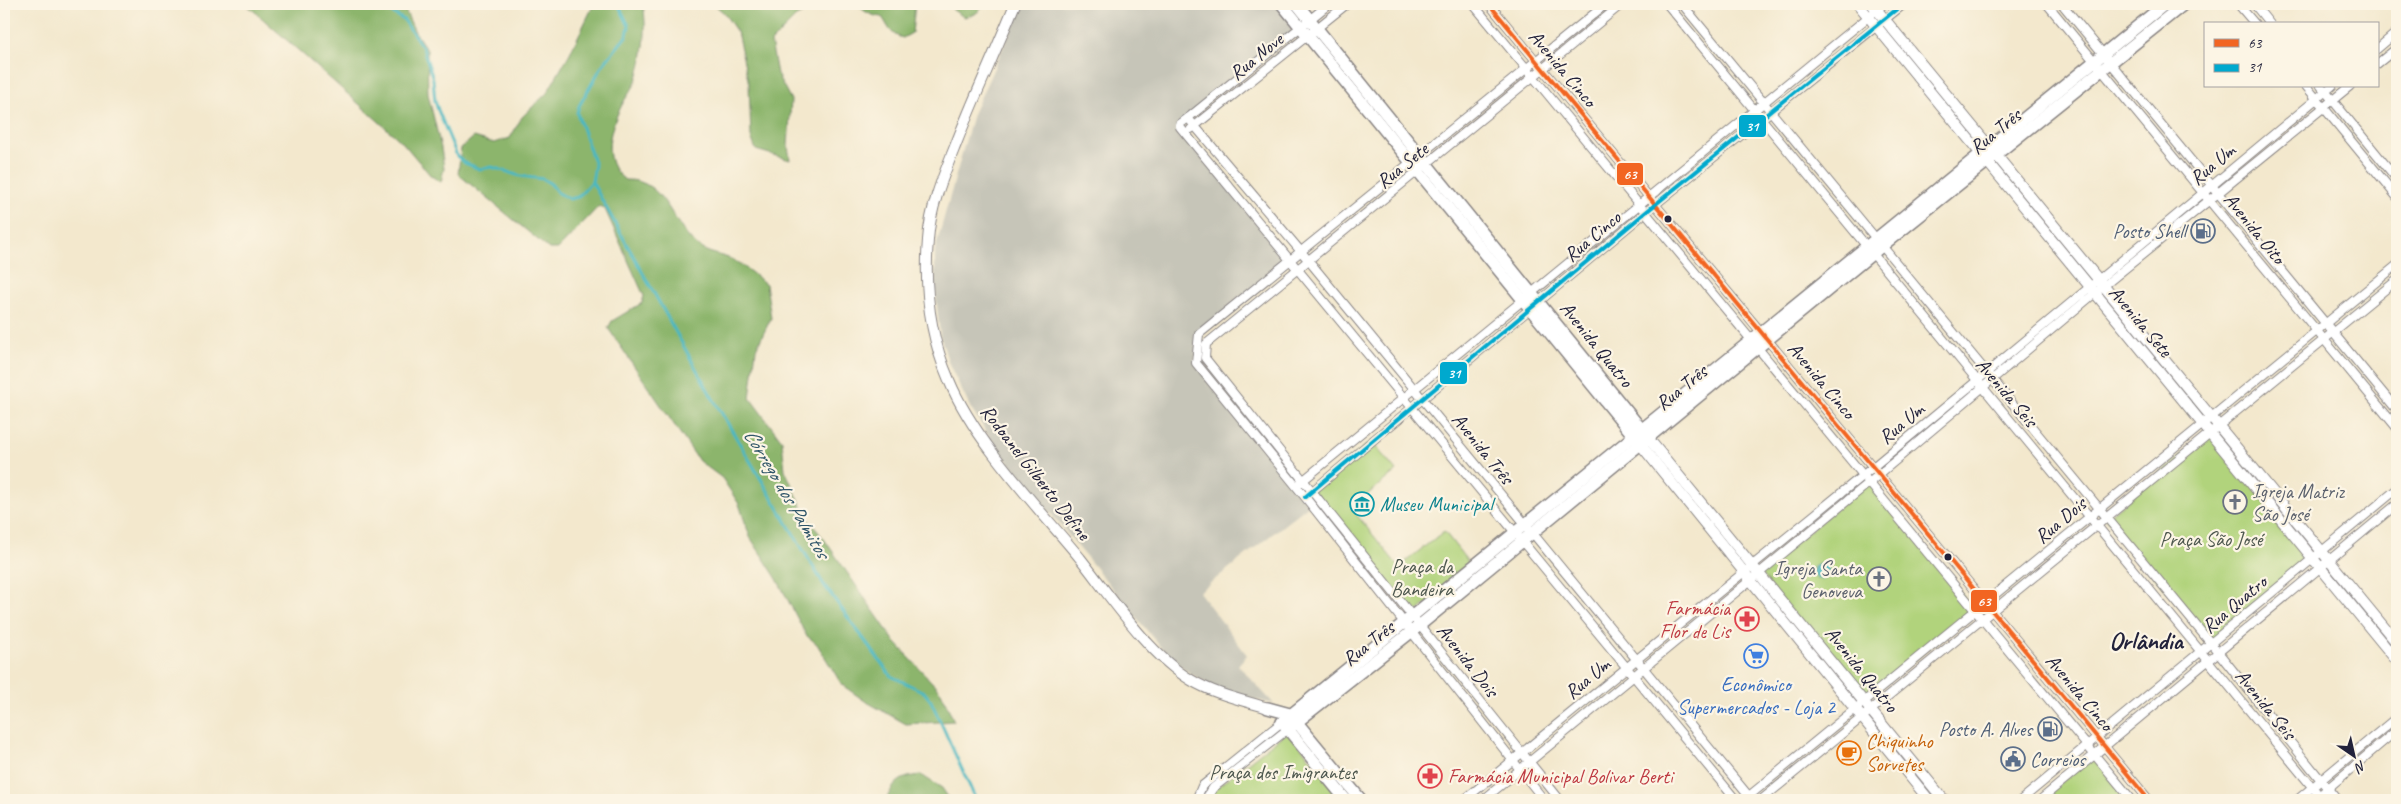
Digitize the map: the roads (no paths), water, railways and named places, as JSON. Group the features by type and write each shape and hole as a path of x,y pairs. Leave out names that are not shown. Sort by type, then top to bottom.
{"main road":[{"name":"Avenida Quatro","path":"1282,4 1309,27"},
{"name":"Avenida Quatro","path":"1297,4 1309,27 1641,437"},
{"name":"Rua Três","path":"2103,62 2165,4"},
{"name":"Rua Três","path":"1290,722 1412,624 1527,538 1641,437 1988,154 2103,62 2184,4"},
{"name":"Avenida Quatro","path":"1419,161 1418,173 1466,222"},
{"name":"Rua Três","path":"1412,624 1520,528 1641,437"},
{"name":"Rodoanel Gilberto Define","path":"1268,708 1290,722"},
{"path":"1290,722 1346,800"},
{"path":"1290,722 1361,800"}],"street":[{"name":"Rodoanel Gilberto Define","path":"1015,4 948,164 935,205 928,238 928,301 932,329 940,359 961,403 988,446 1146,640 1189,679 1222,694 1268,708"},
{"name":"Rua Nove","path":"1186,134 1309,27 1329,4"},
{"name":"Rua Nove","path":"1180,125 1309,27 1347,4"},
{"name":"Avenida Cinco","path":"1473,4 2132,800"},
{"name":"Avenida Cinco","path":"1489,4 2149,800"},
{"name":"Rua Sete","path":"1201,351 1199,334 1339,222 1419,161 1456,126 1606,4"},
{"name":"Rua Sete","path":"1419,161 1463,135 1622,4"},
{"name":"Avenida Seis","path":"1667,4 1754,109 1989,376 2218,652 2337,800"},
{"name":"Avenida Seis","path":"1682,4 1771,112 1979,384 2209,660 2313,787 2319,799"},
{"name":"Avenida Sete","path":"1858,4 1875,8 1880,23 1988,154 2101,283 2397,643"},
{"name":"Rua Cinco","path":"1296,486 1413,389 1530,301 1578,269 1904,4"},
{"name":"Avenida Oito","path":"2047,4 2103,62 2213,184 2397,410"},
{"name":"Avenida Oito","path":"2062,4 2103,62 2207,195 2397,428"},
{"path":"2238,4 2253,22"},
{"path":"2254,4 2268,22"},
{"name":"Rua Cinco","path":"1305,497 1411,408 1530,301 1571,260 1875,8"},
{"path":"1486,20 1496,13"},
{"path":"1594,13 1601,21"},
{"path":"2378,48 2397,32"},
{"path":"1704,49 1714,42"},
{"path":"2378,63 2397,48"},
{"path":"2308,88 2397,197"},
{"path":"2326,88 2333,100 2397,179"},
{"name":"Rua Um","path":"1483,800 1633,675 1863,474 1989,376 2207,195 2213,184 2316,99 2326,88"},
{"name":"Rua Um","path":"2207,195 2219,192 2348,88"},
{"path":"1488,100 1496,108"},
{"name":"Avenida Três","path":"1188,118 1309,261 1413,389 1626,667 1736,800"},
{"name":"Avenida Três","path":"1180,125 1411,408 1642,667 1748,799"},
{"path":"1456,126 1463,135"},
{"name":"Avenida Sete","path":"1988,154 2092,290 2397,660"},
{"path":"1694,159 1701,168"},
{"name":"Rua Sete","path":"1201,351 1206,344 1230,324 1418,173"},
{"path":"1339,222 1346,231"},
{"path":"1601,235 1608,244"},
{"path":"1571,260 1578,269"},
{"name":"Rua Dois","path":"2215,421 2317,331 2397,265"},
{"name":"Rua Dois","path":"1761,800 1858,714 1864,701 2099,509 2324,339 2397,280"},
{"path":"1253,292 1260,300"},
{"path":"1224,315 1230,324"},
{"name":"Avenida Dois","path":"1201,351 1313,490 1513,762 1544,800"},
{"name":"Avenida Dois","path":"1201,351 1196,363 1305,497 1530,762 1560,800"},
{"name":"Rua Um","path":"1755,568 1870,482 1979,384"},
{"name":"Rua Dois","path":"1748,799 1858,714 1871,710 2097,526 2206,428"},
{"name":"Avenida Quatro","path":"1641,437 1755,568 1944,800"},
{"name":"Avenida Quatro","path":"1641,437 1746,576 1928,800"},
{"name":"Rua Quatro","path":"2021,800 2397,489"},
{"name":"Rua Quatro","path":"2040,800 2397,504"},
{"name":"Rua Um","path":"1464,800 1513,762 1626,667 1746,576"},
{"path":"2297,800 2397,717"},
{"name":"Rua Três","path":"1196,800 1199,791 1208,781 1290,722"},
{"name":"Rua Três","path":"1205,800 1213,788 1290,722"},
{"path":"2319,799 2327,788 2397,730"}],"water":[{"path":"1821,563 1829,571 1821,579 1813,571"}],"waterway":[{"path":"377,4 404,20 423,48 433,79 435,101 457,156 465,163 480,169 492,167 520,176 543,179 551,184 557,192 569,199 578,197 592,182 595,165 577,113 579,106 602,66 627,35 629,26 618,4"},
{"name":"Córrego dos Palmitos","path":"592,182 712,397 824,585 891,676 924,692 931,701 976,800"}],"place":[{"name":"Posto Shell","path":"2203,231"},
{"name":"Igreja Matriz São José","path":"2235,502"},
{"name":"Museu Municipal","path":"1362,504"},
{"name":"Igreja Santa Genoveva","path":"1879,579"},
{"name":"Farmácia Flor de Lis","path":"1747,619"},
{"name":"Econômico Supermercados - Loja 2","path":"1756,656"},
{"name":"Posto A. Alves","path":"2050,729"},
{"name":"Chiquinho Sorvetes","path":"1849,753"},
{"name":"Correios","path":"2013,759"},
{"name":"Farmácia Municipal Bolivar Berti","path":"1430,776"}],"district":[{"name":"Orlândia","path":"2146,640"}],"park label":[{"name":"Praça São José","path":"2211,539"},
{"name":"Praça da Bandeira","path":"1422,578"},
{"name":"Praça dos Imigrantes","path":"1283,772"}]}
